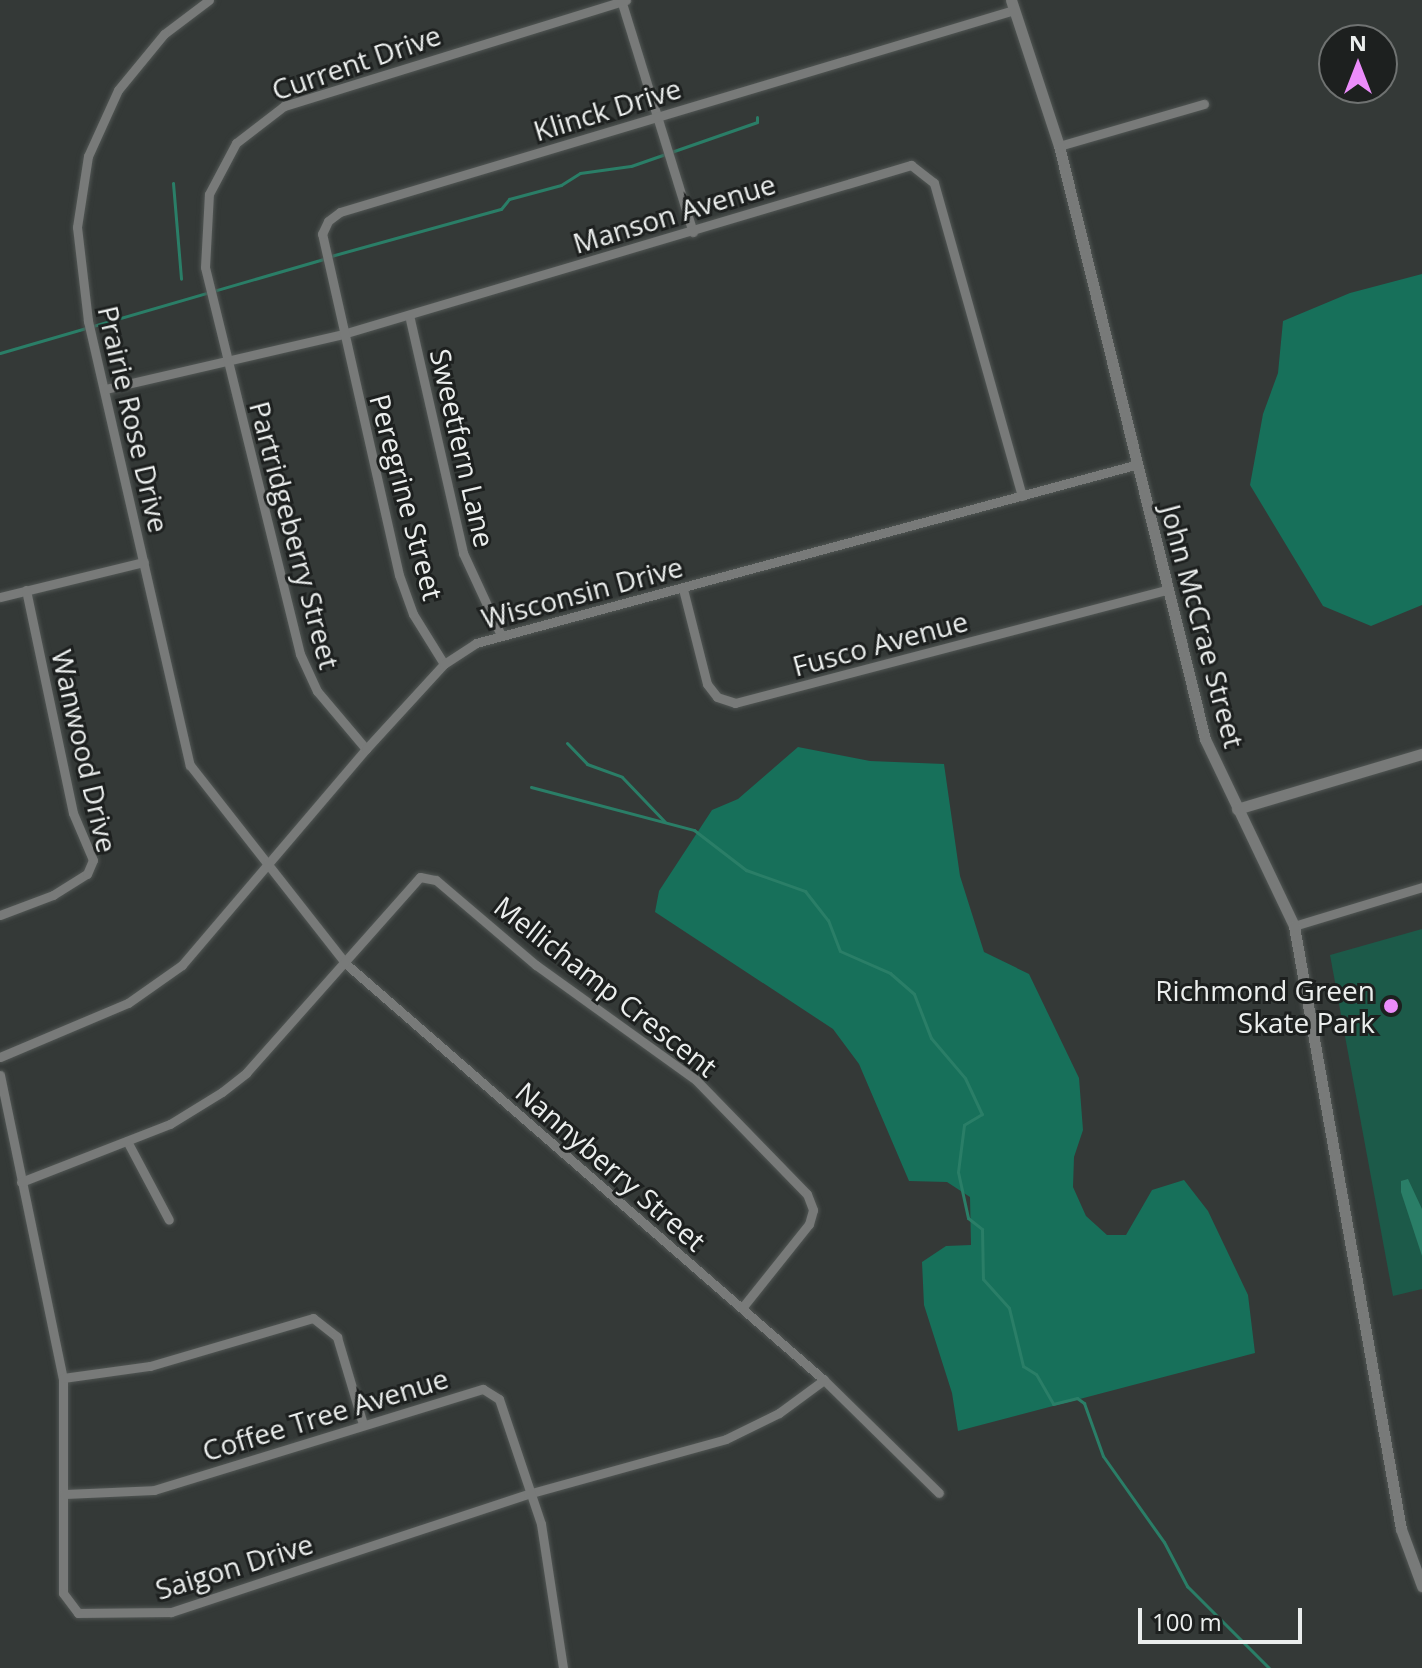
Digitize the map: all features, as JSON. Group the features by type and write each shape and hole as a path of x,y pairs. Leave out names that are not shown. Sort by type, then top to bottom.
{"street":[{"name":"Prairie Rose Drive","path":"209,0 164,34 132,70 106,111 88,156 79,203 77,252 190,765 211,799 266,862"},
{"path":"623,0 693,232"},
{"name":"Current Drive","path":"226,362 205,267 205,210 223,160 251,129 303,98 623,0"},
{"name":"Klinck Drive","path":"343,334 322,234 334,216 1012,5"},
{"name":"John McCrae Street","path":"1012,5 1059,146 1165,590 1205,739 1294,926 1401,1529 1422,1586"},
{"path":"1059,146 1204,104"},
{"name":"Manson Avenue","path":"105,389 343,334 693,232 899,165 927,172 1022,496"},
{"name":"Sweetfern Lane","path":"409,315 463,553 500,633"},
{"name":"Peregrine Street","path":"343,334 404,594 444,664"},
{"name":"Partridgeberry Street","path":"226,362 304,667 333,714 366,749"},
{"name":"Wisconsin Drive","path":"0,1057 111,1011 158,984 189,958 266,862 444,664 500,633 683,589 1135,465"},
{"path":"0,597 144,562"},
{"name":"Fusco Avenue","path":"683,589 707,684 717,697 735,703 1165,590"},
{"name":"Wanwood Drive","path":"0,915 53,895 87,874 93,860 71,804 26,590"},
{"path":"1237,809 1422,754"},
{"name":"Nannyberry Street","path":"266,862 345,963 824,1380 939,1493"},
{"name":"Mellichamp Crescent","path":"345,963 410,885 420,877 436,880 536,965 696,1080 812,1205 809,1224 742,1308"},
{"path":"1294,926 1422,887"},
{"path":"21,1182 194,1111 246,1073 345,963"},
{"name":"Saigon Drive","path":"0,1075 63,1378 66,1603 82,1614 132,1615 194,1605 528,1494 726,1439 779,1413 824,1380"},
{"path":"127,1141 169,1220"},
{"path":"63,1378 159,1364 313,1318 337,1337 363,1424"},
{"name":"Coffee Tree Avenue","path":"64,1494 154,1490 483,1389 499,1399 528,1494 541,1524 563,1668"}],"shaded area":[{"path":"1422,274 1422,605 1371,626 1323,606 1250,485 1263,414 1278,373 1283,321 1350,293"},
{"path":"798,747 870,761 944,764 960,876 984,952 1029,974 1079,1078 1083,1130 1074,1157 1073,1187 1086,1216 1107,1235 1126,1235 1152,1190 1184,1180 1208,1211 1248,1295 1255,1353 958,1431 952,1393 924,1305 922,1262 946,1246 971,1245 970,1197 947,1182 909,1181 859,1064 833,1029 655,912 659,891 712,810 738,799"},
{"path":"1422,929 1422,1289 1393,1296 1330,955"},
{"path":"1408,1179 1422,1209 1422,1256 1401,1192 1401,1181"}],"waterway":[{"path":"331,256 501,209 509,199 561,185 580,173 631,166 757,122 757,117"},
{"path":"173,183 181,279"},
{"path":"0,353 324,259"},
{"path":"567,743 587,764 622,777 665,822"},
{"path":"531,787 694,830 746,870 805,891 828,920 840,951 890,973 914,994 931,1038 965,1078 982,1114 964,1125 958,1172 968,1218 982,1229 983,1279 1009,1308 1023,1366 1036,1374 1053,1404 1077,1398 1084,1403 1103,1456 1164,1542 1187,1586 1269,1668"}],"place":[{"name":"Richmond Green Skate Park","path":"1391,1006"}]}
